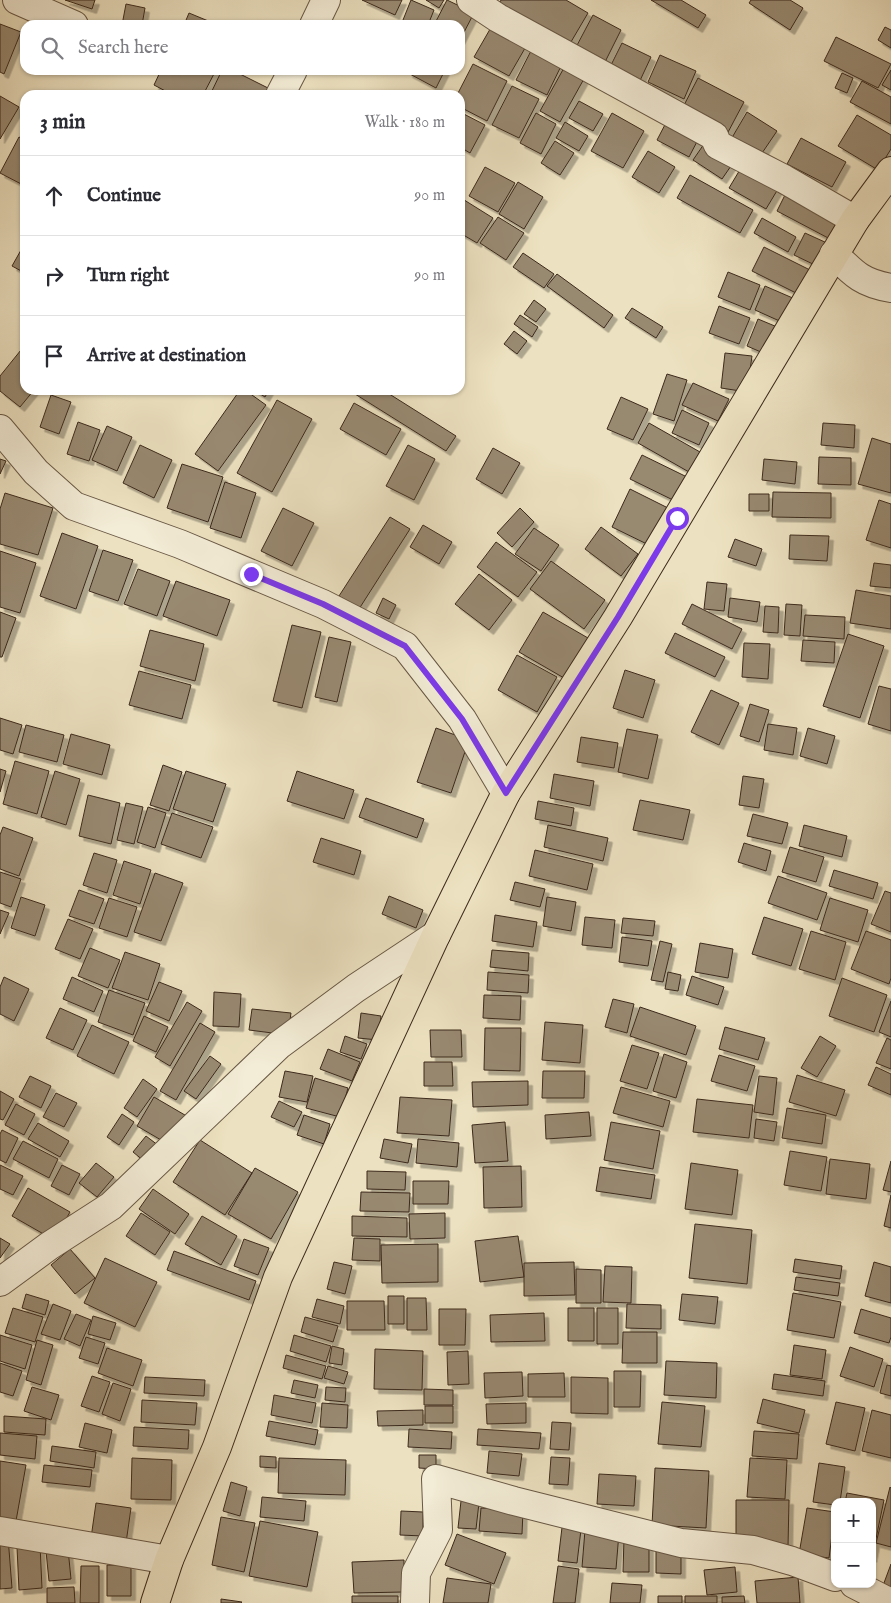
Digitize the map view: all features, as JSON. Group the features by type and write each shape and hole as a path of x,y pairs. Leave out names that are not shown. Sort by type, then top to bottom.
{"main road":[{"path":"155,1603 168,1560 217,1447 278,1277 436,935 506,793 623,609 855,220 891,171"}],"street":[{"path":"17,0 63,20"},
{"path":"316,20 326,0"},
{"path":"470,0 498,18 714,136 718,145 784,179 855,220"},
{"path":"283,90 290,75"},
{"path":"834,254 858,277 891,288"},
{"path":"0,430 36,472 74,506 180,544 314,600 405,646 462,719 506,793"},
{"path":"0,1282 49,1246 111,1206 279,1045 356,988 436,935"},
{"path":"415,1603 416,1573 438,1530 436,1479 532,1506 681,1543 753,1550 792,1561 831,1576"},
{"path":"0,1531 168,1560"},
{"path":"862,1588 891,1603"}],"building":[{"path":"65,0 95,0 92,9"},
{"path":"362,0 402,0 395,15"},
{"path":"411,0 434,10 430,20 403,20"},
{"path":"426,0 444,0 439,8"},
{"path":"447,0 474,13 465,30 465,20 437,20"},
{"path":"501,0 566,0 588,13 568,47 498,6"},
{"path":"651,0 681,0 706,15 698,28"},
{"path":"751,0 790,0 803,8 790,30 749,3"},
{"path":"126,4 145,8 143,20 123,20"},
{"path":"189,13 206,20 186,20"},
{"path":"593,15 621,30 604,64 575,49"},
{"path":"0,24 20,32 20,34 4,74 0,72"},
{"path":"493,24 528,43 509,76 474,57"},
{"path":"885,27 891,30 891,48 878,40"},
{"path":"836,37 891,64 878,88 824,61"},
{"path":"622,43 651,57 637,87 607,73"},
{"path":"533,47 563,62 547,95 516,80"},
{"path":"660,55 696,71 684,99 648,82"},
{"path":"473,64 507,81 487,121 465,110 465,90 460,90"},
{"path":"565,66 585,77 560,122 540,111"},
{"path":"891,70 891,90 882,85"},
{"path":"842,73 853,78 847,93 835,88"},
{"path":"159,75 213,75 206,90 164,90 154,85"},
{"path":"220,75 242,75 272,90 212,90"},
{"path":"412,75 442,75 436,88"},
{"path":"698,78 744,102 726,136 680,113"},
{"path":"862,81 891,97 891,124 850,102"},
{"path":"512,86 539,99 519,138 492,125"},
{"path":"0,96 19,107 0,139"},
{"path":"579,101 603,114 593,131 569,118"},
{"path":"747,112 777,131 758,159 730,141"},
{"path":"536,113 556,124 541,154 520,143"},
{"path":"612,113 644,131 623,168 591,151"},
{"path":"465,115 485,125 470,153 465,150"},
{"path":"857,115 891,135 891,149 878,170 838,146"},
{"path":"669,117 701,134 689,157 657,140"},
{"path":"565,122 588,136 579,151 556,138"},
{"path":"19,137 20,138 20,183 0,173"},
{"path":"801,138 846,162 832,187 787,164"},
{"path":"555,141 574,153 560,175 541,163"},
{"path":"704,144 733,163 722,179 693,160"},
{"path":"648,151 675,167 659,193 632,177"},
{"path":"744,163 781,184 766,209 729,188"},
{"path":"485,167 515,183 498,212 469,196"},
{"path":"690,175 753,210 740,233 677,198"},
{"path":"518,182 543,197 524,229 499,214"},
{"path":"787,191 841,218 830,239 777,211"},
{"path":"465,200 493,218 477,243 465,236"},
{"path":"498,217 524,233 506,260 480,243"},
{"path":"762,218 796,237 788,252 754,233"},
{"path":"805,233 827,243 817,266 794,255"},
{"path":"764,247 812,271 800,295 752,271"},
{"path":"20,252 20,270 12,266"},
{"path":"523,253 554,274 544,288 513,267"},
{"path":"728,272 760,285 750,310 718,297"},
{"path":"557,274 613,315 604,328 547,286"},
{"path":"765,286 795,299 784,323 755,310"},
{"path":"534,300 546,309 536,322 524,314"},
{"path":"719,306 750,318 739,344 709,333"},
{"path":"632,308 663,327 656,338 625,318"},
{"path":"520,315 538,327 532,337 514,324"},
{"path":"758,319 782,329 770,356 747,346"},
{"path":"514,331 527,341 517,354 504,344"},
{"path":"20,351 20,395 30,395 20,407 0,391 0,376"},
{"path":"725,353 752,356 747,392 721,388"},
{"path":"667,374 687,380 674,421 653,414"},
{"path":"693,383 729,399 718,421 682,405"},
{"path":"51,395 71,402 59,434 40,427"},
{"path":"236,395 252,395 266,405 218,471 195,454"},
{"path":"357,395 391,395 456,436 446,451"},
{"path":"621,397 648,409 633,440 607,429"},
{"path":"277,400 312,419 272,492 237,473"},
{"path":"354,403 401,429 386,455 340,429"},
{"path":"682,410 709,423 699,445 672,433"},
{"path":"78,422 100,430 89,461 67,454"},
{"path":"649,423 700,452 689,472 638,443"},
{"path":"823,423 855,425 854,448 821,445"},
{"path":"107,426 132,437 117,471 92,460"},
{"path":"872,438 891,444 891,493 858,484"},
{"path":"140,445 172,460 154,498 123,483"},
{"path":"408,445 435,459 414,500 386,486"},
{"path":"493,448 520,463 502,494 476,479"},
{"path":"642,455 687,477 675,501 630,479"},
{"path":"819,457 851,458 851,485 818,484"},
{"path":"0,459 6,461 0,474"},
{"path":"764,459 797,462 795,484 762,480"},
{"path":"182,464 223,477 208,522 167,508"},
{"path":"225,482 256,493 241,538 210,528"},
{"path":"630,489 672,510 653,547 612,527"},
{"path":"773,492 831,493 831,518 772,517"},
{"path":"5,493 53,508 38,555 0,544 0,509"},
{"path":"749,494 769,494 769,511 749,511"},
{"path":"879,500 891,504 891,548 866,540"},
{"path":"283,508 314,523 292,566 261,551"},
{"path":"520,508 534,522 512,547 497,533"},
{"path":"390,517 410,529 359,609 339,596"},
{"path":"423,525 452,542 439,564 410,547"},
{"path":"601,527 638,554 621,576 585,549"},
{"path":"534,528 559,545 541,571 515,554"},
{"path":"62,533 98,546 76,609 40,596"},
{"path":"790,535 829,536 827,561 789,559"},
{"path":"735,539 762,549 756,566 728,557"},
{"path":"496,542 537,572 518,597 477,567"},
{"path":"103,550 133,560 118,601 89,591"},
{"path":"0,551 36,563 20,613 0,607"},
{"path":"551,561 605,600 584,629 530,589"},
{"path":"874,563 891,565 891,588 870,586"},
{"path":"138,569 170,581 157,616 124,604"},
{"path":"479,574 512,600 489,630 455,604"},
{"path":"176,581 230,600 217,636 163,616"},
{"path":"707,582 727,584 724,611 704,609"},
{"path":"856,590 891,596 891,629 850,623"},
{"path":"383,598 396,605 389,619 376,613"},
{"path":"730,598 760,602 757,622 728,617"},
{"path":"692,604 742,629 732,649 682,624"},
{"path":"786,604 802,605 800,636 784,635"},
{"path":"765,606 779,607 778,633 763,632"},
{"path":"0,612 16,618 2,657 0,657"},
{"path":"543,612 588,638 564,678 519,652"},
{"path":"805,615 845,617 844,639 803,636"},
{"path":"292,625 321,632 302,708 273,701"},
{"path":"150,630 204,644 195,681 140,666"},
{"path":"675,633 725,657 715,677 665,653"},
{"path":"848,634 884,646 860,718 823,706"},
{"path":"329,637 351,642 337,702 315,697"},
{"path":"803,640 835,642 834,663 801,661"},
{"path":"744,643 770,644 768,679 742,677"},
{"path":"517,655 557,677 537,712 498,690"},
{"path":"625,670 655,680 643,718 613,708"},
{"path":"139,671 191,685 182,719 129,705"},
{"path":"879,686 891,689 891,731 868,724"},
{"path":"711,690 739,703 719,745 691,732"},
{"path":"750,704 769,710 759,742 740,736"},
{"path":"0,718 22,725 13,754 0,750"},
{"path":"768,724 797,728 793,755 764,750"},
{"path":"26,725 64,735 57,762 19,752"},
{"path":"436,728 469,740 451,793 417,782"},
{"path":"808,728 835,736 827,764 800,756"},
{"path":"627,729 658,735 648,779 618,772"},
{"path":"71,734 110,745 102,775 63,764"},
{"path":"581,737 618,743 614,768 577,762"},
{"path":"15,761 49,771 37,814 3,804"},
{"path":"163,765 182,772 169,811 150,805"},
{"path":"0,769 6,771 0,792"},
{"path":"55,771 80,779 66,825 41,817"},
{"path":"186,771 226,784 213,822 173,809"},
{"path":"297,771 354,790 344,819 287,801"},
{"path":"554,774 594,781 590,806 550,798"},
{"path":"743,776 764,779 759,808 739,805"},
{"path":"88,795 120,803 111,844 79,836"},
{"path":"366,798 424,819 417,838 359,817"},
{"path":"640,800 690,810 683,840 633,830"},
{"path":"538,801 574,808 571,826 535,819"},
{"path":"126,803 143,807 134,844 117,840"},
{"path":"148,807 166,813 155,848 137,842"},
{"path":"172,813 213,827 201,858 161,844"},
{"path":"753,814 788,823 782,844 747,836"},
{"path":"548,825 608,838 603,861 544,847"},
{"path":"804,825 847,836 842,857 799,846"},
{"path":"3,827 33,838 19,876 0,869 0,835"},
{"path":"321,838 361,851 354,875 313,862"},
{"path":"744,843 771,851 766,871 738,862"},
{"path":"790,847 824,857 816,882 782,872"},
{"path":"535,850 593,864 587,890 529,876"},
{"path":"94,853 117,860 107,893 83,885"},
{"path":"124,861 151,870 140,904 113,895"},
{"path":"834,870 878,883 873,899 829,886"},
{"path":"0,872 21,879 11,907 0,903"},
{"path":"155,873 183,883 161,941 134,932"},
{"path":"778,876 827,893 817,920 768,903"},
{"path":"515,882 545,889 540,907 510,900"},
{"path":"79,890 104,899 94,924 69,916"},
{"path":"885,891 891,893 891,932 871,924"},
{"path":"389,896 423,910 416,928 382,914"},
{"path":"21,897 45,905 35,936 11,928"},
{"path":"547,897 576,902 571,931 543,926"},
{"path":"109,898 137,907 127,937 99,928"},
{"path":"830,898 868,910 858,942 820,930"},
{"path":"0,910 9,913 0,934"},
{"path":"495,915 537,922 533,947 492,941"},
{"path":"585,917 615,920 612,948 582,945"},
{"path":"764,917 803,929 791,966 752,954"},
{"path":"623,918 655,921 653,936 621,933"},
{"path":"68,919 93,929 80,959 55,949"},
{"path":"811,931 846,942 835,980 799,969"},
{"path":"866,931 891,940 891,978 889,984 851,969"},
{"path":"622,937 652,941 648,966 619,962"},
{"path":"660,941 672,944 663,982 651,980"},
{"path":"700,943 733,949 728,978 695,972"},
{"path":"90,948 120,960 108,988 78,976"},
{"path":"492,950 529,953 528,971 490,967"},
{"path":"125,952 160,964 148,1000 112,988"},
{"path":"488,972 529,975 528,993 487,990"},
{"path":"668,972 681,975 678,991 665,989"},
{"path":"692,976 724,987 718,1005 686,995"},
{"path":"4,977 29,989 14,1021 0,1014 0,987"},
{"path":"72,977 103,991 94,1012 63,999"},
{"path":"842,978 887,995 874,1032 829,1016"},
{"path":"159,982 182,991 169,1021 146,1011"},
{"path":"109,990 145,1003 133,1035 98,1022"},
{"path":"214,992 241,994 239,1027 213,1026"},
{"path":"484,995 521,996 520,1020 483,1018"},
{"path":"613,999 634,1004 627,1033 605,1027"},
{"path":"891,1001 891,1037 879,1032"},
{"path":"187,1002 202,1011 170,1066 155,1057"},
{"path":"640,1007 696,1026 686,1055 630,1036"},
{"path":"60,1008 87,1020 73,1050 46,1038"},
{"path":"252,1009 291,1013 288,1035 249,1030"},
{"path":"361,1013 381,1016 378,1040 358,1038"},
{"path":"144,1016 168,1027 156,1052 133,1041"},
{"path":"545,1022 583,1025 580,1063 542,1060"},
{"path":"200,1023 215,1032 176,1100 160,1091"},
{"path":"92,1025 129,1042 114,1074 77,1056"},
{"path":"725,1027 765,1038 758,1060 719,1049"},
{"path":"485,1028 521,1028 520,1071 484,1070"},
{"path":"430,1030 461,1030 462,1057 431,1057"},
{"path":"345,1036 367,1044 361,1059 340,1052"},
{"path":"820,1036 836,1046 817,1077 801,1068"},
{"path":"887,1038 891,1040 891,1069 876,1063"},
{"path":"632,1045 659,1053 647,1089 620,1081"},
{"path":"328,1049 360,1062 352,1081 320,1069"},
{"path":"664,1054 687,1062 676,1098 653,1091"},
{"path":"719,1055 755,1066 747,1091 711,1081"},
{"path":"210,1056 221,1064 196,1099 184,1091"},
{"path":"424,1062 452,1062 453,1086 424,1086"},
{"path":"876,1067 891,1074 891,1095 868,1085"},
{"path":"285,1071 313,1076 307,1102 279,1097"},
{"path":"543,1071 585,1071 584,1098 542,1098"},
{"path":"797,1075 845,1090 836,1116 789,1102"},
{"path":"30,1076 51,1086 41,1108 19,1097"},
{"path":"759,1076 777,1078 773,1115 754,1112"},
{"path":"315,1078 348,1088 340,1117 306,1108"},
{"path":"143,1079 157,1089 137,1117 124,1108"},
{"path":"528,1081 528,1105 473,1107 472,1082"},
{"path":"621,1087 670,1101 663,1127 613,1113"},
{"path":"0,1091 14,1099 3,1120 0,1119"},
{"path":"56,1093 77,1103 64,1127 43,1117"},
{"path":"154,1097 190,1118 173,1147 137,1126"},
{"path":"400,1097 452,1100 449,1136 397,1133"},
{"path":"697,1099 753,1105 749,1138 693,1132"},
{"path":"279,1101 302,1112 294,1127 271,1117"},
{"path":"16,1104 35,1114 24,1135 5,1125"},
{"path":"787,1108 826,1115 822,1144 782,1138"},
{"path":"589,1112 591,1136 546,1139 545,1115"},
{"path":"122,1114 134,1122 119,1145 107,1137"},
{"path":"304,1115 330,1124 324,1144 297,1135"},
{"path":"756,1119 777,1122 774,1141 754,1138"},
{"path":"505,1122 508,1161 475,1163 472,1125"},
{"path":"611,1122 660,1131 653,1169 604,1160"},
{"path":"38,1123 69,1141 60,1157 28,1139"},
{"path":"2,1130 18,1138 6,1163 0,1160 0,1134"},
{"path":"146,1136 163,1149 150,1166 133,1152"},
{"path":"384,1139 412,1144 408,1163 380,1158"},
{"path":"418,1139 459,1143 457,1167 416,1163"},
{"path":"200,1140 252,1173 225,1215 173,1182"},
{"path":"23,1141 58,1159 49,1178 13,1159"},
{"path":"790,1151 827,1157 821,1191 784,1185"},
{"path":"830,1159 870,1164 866,1199 826,1194"},
{"path":"891,1161 891,1192 883,1190"},
{"path":"96,1163 114,1177 97,1197 79,1183"},
{"path":"691,1163 738,1170 732,1215 685,1209"},
{"path":"0,1165 23,1176 13,1195 0,1189"},
{"path":"62,1165 80,1174 69,1195 51,1186"},
{"path":"521,1166 522,1207 484,1208 483,1167"},
{"path":"600,1167 655,1175 651,1199 596,1191"},
{"path":"255,1168 298,1192 271,1239 228,1214"},
{"path":"367,1171 406,1172 405,1190 367,1189"},
{"path":"413,1181 449,1181 448,1204 413,1204"},
{"path":"28,1188 70,1212 54,1240 12,1216"},
{"path":"153,1189 189,1214 175,1234 139,1209"},
{"path":"361,1192 410,1193 409,1212 360,1211"},
{"path":"891,1195 891,1228 884,1226"},
{"path":"141,1213 170,1232 155,1255 126,1236"},
{"path":"445,1213 445,1238 410,1239 409,1214"},
{"path":"202,1216 237,1236 221,1265 185,1244"},
{"path":"352,1216 407,1218 407,1237 352,1236"},
{"path":"695,1224 752,1230 747,1284 689,1278"},
{"path":"518,1236 524,1277 480,1282 475,1241"},
{"path":"0,1238 10,1244 0,1258"},
{"path":"354,1238 380,1239 380,1261 352,1260"},
{"path":"244,1239 269,1248 258,1275 234,1266"},
{"path":"438,1244 438,1282 382,1283 381,1245"},
{"path":"70,1249 95,1278 75,1294 51,1265"},
{"path":"174,1251 256,1281 249,1300 167,1270"},
{"path":"105,1258 157,1282 135,1327 84,1303"},
{"path":"795,1259 842,1266 840,1279 793,1272"},
{"path":"334,1262 352,1266 345,1294 327,1289"},
{"path":"574,1262 575,1295 524,1296 524,1263"},
{"path":"874,1262 891,1267 891,1303 865,1296"},
{"path":"605,1266 632,1267 631,1303 603,1302"},
{"path":"576,1269 601,1270 601,1303 576,1303"},
{"path":"796,1277 840,1283 838,1296 794,1290"},
{"path":"793,1293 841,1302 834,1338 787,1330"},
{"path":"26,1294 49,1301 45,1315 22,1308"},
{"path":"682,1294 718,1297 715,1324 679,1320"},
{"path":"388,1296 404,1296 404,1324 388,1324"},
{"path":"407,1298 426,1298 427,1330 407,1330"},
{"path":"317,1299 344,1306 340,1324 312,1317"},
{"path":"347,1301 384,1301 385,1330 347,1330"},
{"path":"53,1304 71,1311 60,1340 41,1334"},
{"path":"627,1304 661,1305 661,1329 626,1328"},
{"path":"13,1308 43,1317 35,1342 5,1333"},
{"path":"568,1308 594,1308 594,1341 568,1341"},
{"path":"597,1308 618,1308 618,1344 597,1344"},
{"path":"439,1309 466,1309 465,1345 439,1345"},
{"path":"861,1309 891,1318 891,1337 889,1343 854,1333"},
{"path":"544,1313 545,1341 491,1342 490,1315"},
{"path":"76,1314 91,1320 80,1346 64,1339"},
{"path":"93,1316 116,1323 110,1340 88,1334"},
{"path":"305,1317 338,1326 333,1342 301,1332"},
{"path":"623,1332 657,1332 657,1363 622,1363"},
{"path":"0,1335 32,1345 25,1369 0,1361"},
{"path":"294,1335 331,1346 326,1362 290,1351"},
{"path":"86,1337 105,1343 98,1364 79,1358"},
{"path":"37,1340 53,1345 41,1385 26,1380"},
{"path":"794,1345 826,1350 822,1379 790,1375"},
{"path":"332,1346 344,1349 342,1365 329,1363"},
{"path":"850,1347 883,1359 874,1387 840,1376"},
{"path":"107,1348 142,1360 133,1386 98,1373"},
{"path":"375,1349 423,1351 422,1390 374,1389"},
{"path":"468,1351 469,1384 448,1385 447,1352"},
{"path":"286,1355 326,1366 322,1379 283,1368"},
{"path":"666,1361 717,1363 716,1398 664,1395"},
{"path":"0,1363 22,1371 13,1396 0,1392"},
{"path":"887,1365 891,1366 891,1396 880,1393"},
{"path":"328,1366 348,1372 344,1384 324,1378"},
{"path":"614,1371 641,1371 640,1407 614,1407"},
{"path":"522,1372 523,1396 485,1398 484,1373"},
{"path":"564,1373 565,1397 528,1397 528,1374"},
{"path":"774,1374 825,1381 823,1396 772,1389"},
{"path":"92,1376 110,1382 99,1412 81,1406"},
{"path":"145,1377 205,1380 204,1396 144,1393"},
{"path":"571,1377 608,1378 608,1414 571,1413"},
{"path":"294,1380 318,1385 315,1398 291,1393"},
{"path":"113,1383 131,1389 120,1421 102,1414"},
{"path":"32,1387 59,1395 51,1420 24,1411"},
{"path":"326,1387 346,1388 345,1402 325,1400"},
{"path":"424,1389 453,1390 453,1405 424,1405"},
{"path":"274,1395 316,1403 312,1423 271,1415"},
{"path":"763,1399 805,1410 799,1433 757,1423"},
{"path":"142,1400 197,1403 195,1425 141,1422"},
{"path":"662,1402 705,1406 701,1447 658,1444"},
{"path":"836,1402 865,1408 855,1451 826,1444"},
{"path":"322,1403 348,1405 347,1428 320,1427"},
{"path":"526,1403 526,1423 487,1424 486,1404"},
{"path":"425,1406 453,1406 453,1423 425,1423"},
{"path":"423,1410 423,1425 378,1426 377,1411"},
{"path":"872,1410 891,1415 891,1458 862,1451"},
{"path":"4,1416 46,1419 45,1435 4,1432"},
{"path":"269,1421 318,1430 315,1445 266,1436"},
{"path":"552,1422 571,1423 569,1450 550,1449"},
{"path":"85,1423 112,1430 107,1453 79,1447"},
{"path":"134,1427 189,1430 188,1449 133,1446"},
{"path":"409,1429 452,1432 451,1449 408,1447"},
{"path":"478,1429 541,1433 539,1449 477,1445"},
{"path":"754,1431 799,1434 797,1459 752,1456"},
{"path":"0,1433 37,1436 35,1459 0,1455"},
{"path":"52,1446 96,1452 94,1468 50,1461"},
{"path":"489,1451 522,1454 519,1476 487,1473"},
{"path":"419,1455 436,1455 436,1469 419,1468"},
{"path":"260,1456 276,1457 276,1468 260,1467"},
{"path":"551,1457 570,1458 568,1485 549,1484"},
{"path":"132,1458 172,1460 171,1500 131,1499"},
{"path":"279,1458 346,1460 345,1495 278,1493"},
{"path":"750,1458 787,1460 785,1499 747,1497"},
{"path":"0,1461 26,1465 16,1521 0,1518"},
{"path":"819,1463 845,1467 841,1498 831,1498 831,1504 813,1502"},
{"path":"44,1465 92,1470 90,1487 42,1482"},
{"path":"655,1468 709,1471 706,1528 652,1525"},
{"path":"599,1474 636,1476 634,1506 597,1504"},
{"path":"231,1482 247,1487 240,1516 223,1511"},
{"path":"890,1487 891,1547 876,1543"},
{"path":"462,1492 480,1494 476,1529 458,1528"},
{"path":"847,1493 873,1498 846,1498"},
{"path":"262,1497 306,1501 304,1521 260,1517"},
{"path":"876,1498 884,1500 876,1539"},
{"path":"736,1500 789,1500 788,1547 736,1546"},
{"path":"96,1503 131,1508 126,1543 91,1538"},
{"path":"481,1508 523,1511 522,1534 479,1531"},
{"path":"807,1508 831,1511 829,1558 799,1554"},
{"path":"401,1511 423,1512 423,1536 400,1535"},
{"path":"221,1517 255,1523 244,1572 212,1565"},
{"path":"563,1519 582,1521 577,1563 558,1561"},
{"path":"260,1521 318,1532 307,1587 249,1576"},
{"path":"585,1530 619,1533 616,1569 582,1567"},
{"path":"457,1534 506,1553 494,1584 445,1565"},
{"path":"0,1537 8,1537 12,1588 0,1589"},
{"path":"624,1538 649,1538 649,1572 623,1572"},
{"path":"40,1545 42,1588 19,1590 17,1547"},
{"path":"656,1545 681,1546 681,1574 656,1573"},
{"path":"68,1549 71,1579 49,1581 46,1551"},
{"path":"404,1560 404,1592 354,1593 352,1562"},
{"path":"891,1564 891,1595 881,1591"},
{"path":"107,1565 131,1565 131,1596 107,1596"},
{"path":"81,1566 99,1566 99,1603 80,1603"},
{"path":"558,1566 579,1569 575,1603 553,1603"},
{"path":"735,1567 737,1592 707,1595 704,1570"},
{"path":"798,1577 800,1603 757,1603 755,1581"},
{"path":"447,1578 491,1584 488,1603 443,1603"},
{"path":"612,1583 642,1585 640,1603 610,1603"},
{"path":"74,1587 75,1603 47,1603 47,1588"},
{"path":"352,1596 398,1596 398,1603 352,1603"},
{"path":"658,1596 682,1596 682,1603 658,1603"},
{"path":"685,1596 717,1596 717,1603 685,1603"},
{"path":"744,1596 745,1603 722,1603 722,1597"},
{"path":"221,1599 242,1602 221,1603"}],"route":[{"path":"251,574 323,604 405,646 462,719 506,793 618,617 677,518"}]}
